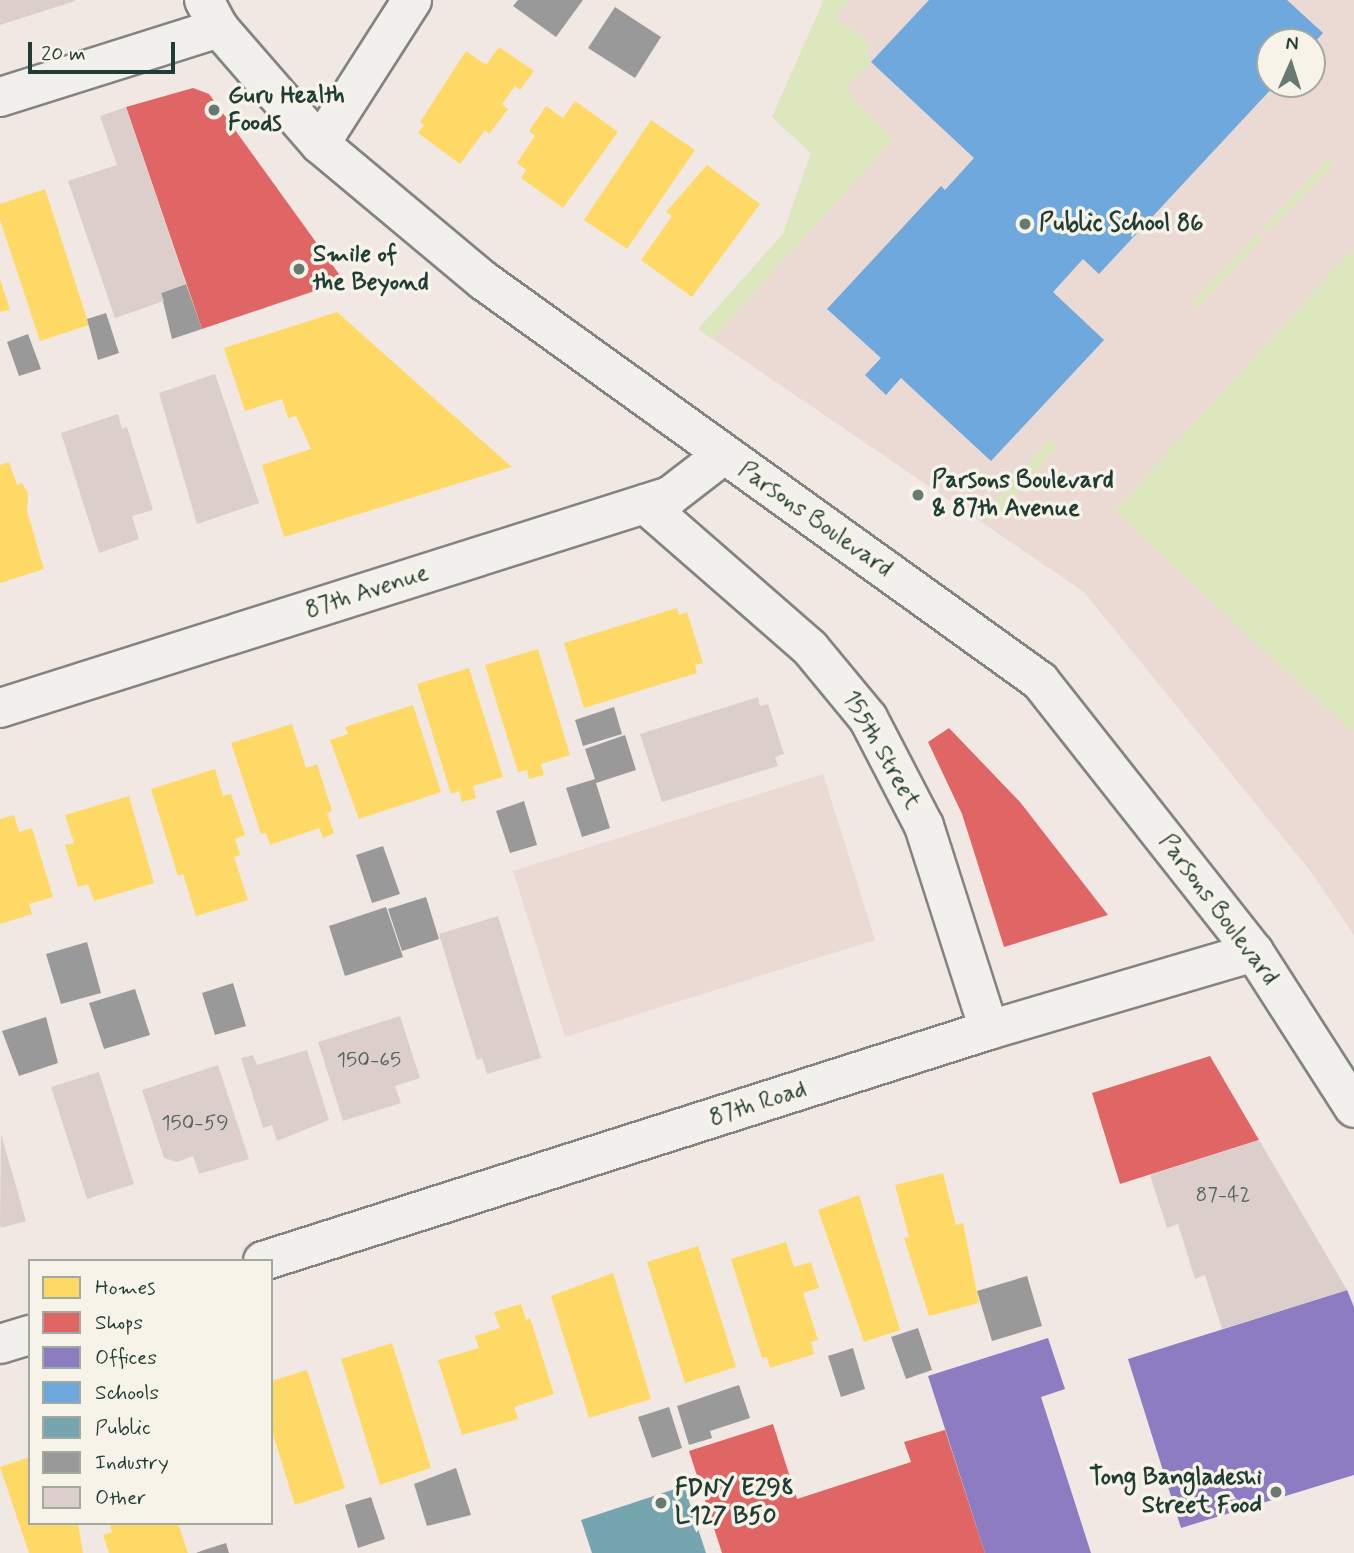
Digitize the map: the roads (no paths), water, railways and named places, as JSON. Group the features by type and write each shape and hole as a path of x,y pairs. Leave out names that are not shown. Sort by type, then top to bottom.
{"street":[{"path":"320,144 412,0"},
{"path":"0,97 211,14"},
{"name":"Parsons Boulevard","path":"211,14 320,144 484,281 1040,681 1254,952 1352,1102"},
{"name":"87th Avenue","path":"0,708 670,496 723,455"},
{"name":"155th Street","path":"645,504 810,648 868,718 924,826 989,1030"},
{"name":"87th Road","path":"269,1259 989,1030 1254,952"},
{"path":"0,1344 28,1336"}],"place":[{"name":"Guru Health Foods","path":"214,110"},
{"name":"Public School 86","path":"1025,224"},
{"name":"Smile of the Beyond","path":"299,269"},
{"name":"Parsons Boulevard & 87th Avenue","path":"918,495"},
{"name":"Tong Bangladeshi Street Food","path":"1276,1492"},
{"name":"FDNY E298 L127 B50","path":"661,1503"}]}
